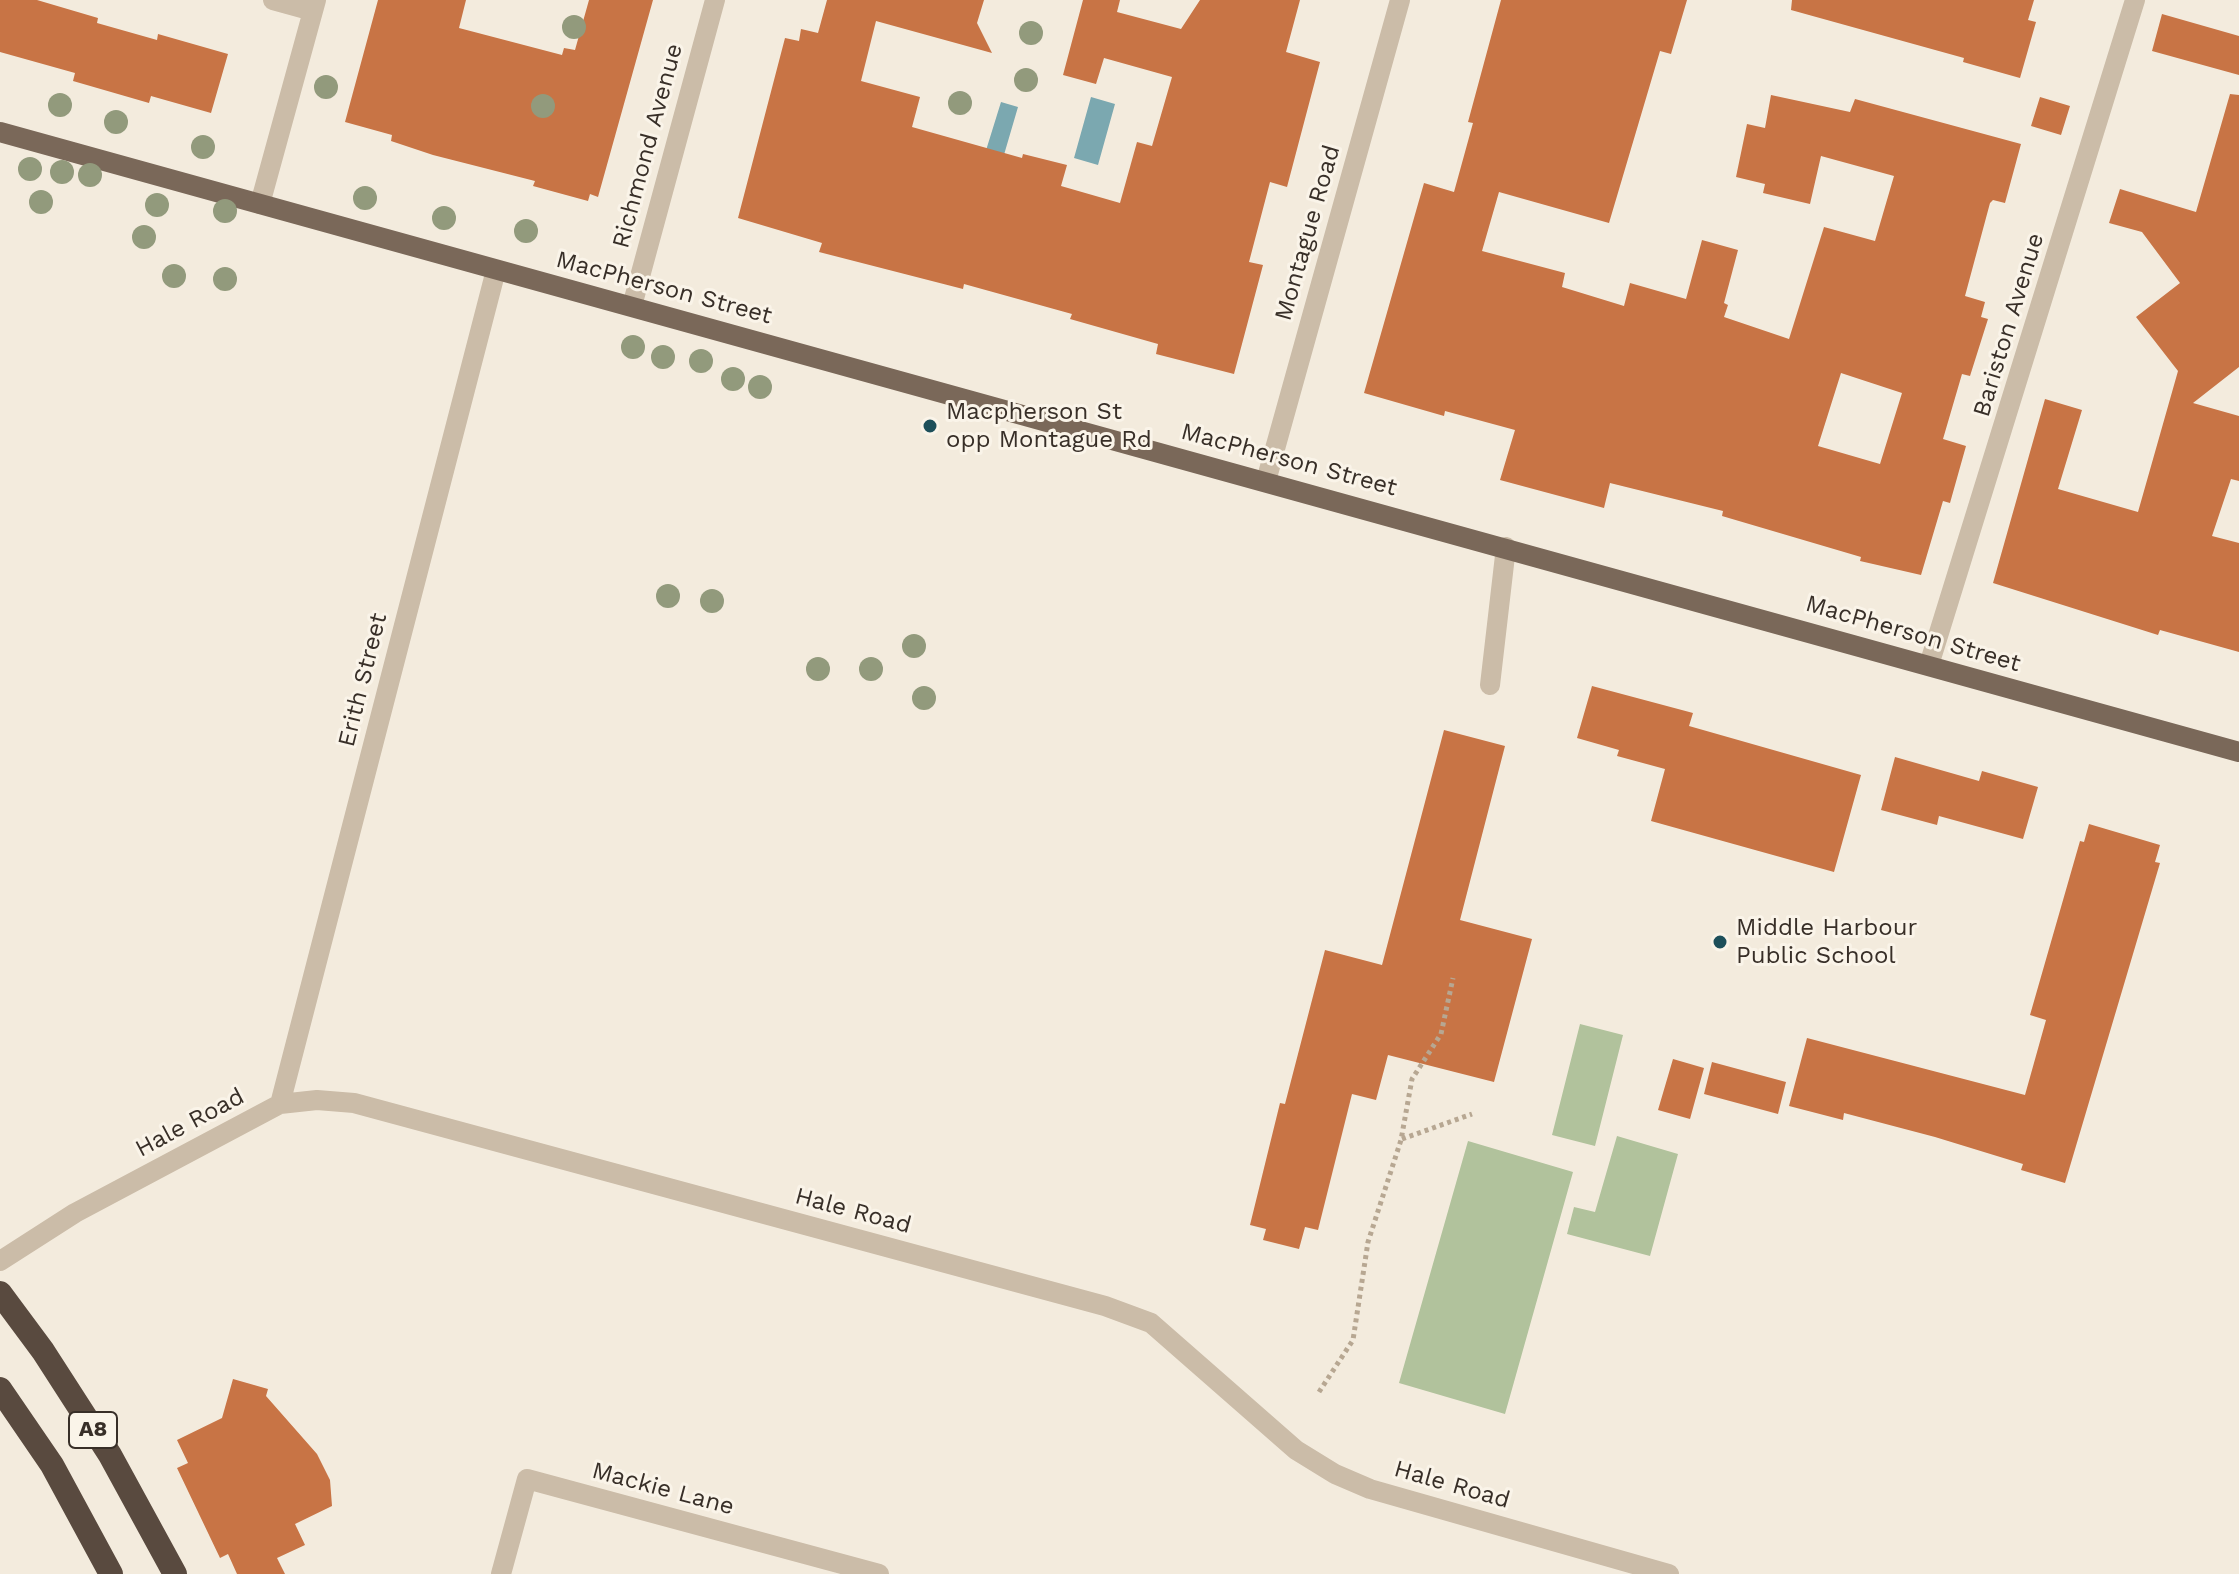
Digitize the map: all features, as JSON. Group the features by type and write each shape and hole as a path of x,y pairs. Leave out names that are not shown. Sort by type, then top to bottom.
{"highway":[{"name":"A8","path":"0,1293 43,1351 110,1455 175,1574"},
{"name":"A8","path":"0,1389 52,1465 111,1574"}],"main road":[{"name":"MacPherson Street","path":"0,132 2239,752"}],"street":[{"path":"260,204 314,6 273,0"},
{"name":"Richmond Avenue","path":"632,306 715,0"},
{"name":"Montague Road","path":"1266,481 1400,0"},
{"name":"Bariston Avenue","path":"1929,665 2135,0"},
{"name":"Erith Street","path":"280,1104 496,270"},
{"path":"1490,685 1506,547"},
{"name":"Hale Road","path":"0,1261 75,1213 280,1104 317,1100 354,1103 1105,1306 1151,1323 1296,1450 1335,1474 1370,1489 1669,1574"},
{"name":"Mackie Lane","path":"501,1574 527,1479 879,1574"}],"path":[{"path":"1319,1392 1353,1340 1368,1242 1401,1140 1412,1079 1441,1034 1453,978"},
{"path":"1401,1140 1472,1114"}],"green space":[{"path":"1580,1024 1623,1035 1595,1146 1552,1135"},
{"path":"1617,1136 1678,1154 1650,1256 1567,1234 1574,1207 1595,1212"},
{"path":"1468,1141 1573,1172 1505,1414 1399,1383"}],"water":[{"path":"1091,97 1115,104 1098,165 1074,158"},
{"path":"1001,102 1018,107 1001,165 983,160"}],"building":[{"path":"0,0 37,0 98,18 97,23 157,40 158,34 228,54 211,113 151,96 149,103 73,81 75,73 0,52"},
{"path":"378,0 466,0 459,28 562,55 564,48 575,50 589,0 653,0 598,197 590,194 588,201 533,186 535,181 433,155 391,141 392,135 345,122"},
{"path":"827,0 984,0 977,23 992,53 876,21 861,81 920,97 912,127 1022,158 1023,154 1067,165 1061,186 1120,203 1137,142 1152,146 1172,77 1104,58 1096,84 1063,75 1083,0 1120,0 1117,12 1181,29 1200,0 1300,0 1286,52 1320,62 1287,187 1270,182 1249,262 1263,265 1234,374 1156,354 1158,344 1070,319 1072,314 964,284 963,289 819,252 822,243 738,218 785,38 799,41 801,29 818,33"},
{"path":"1501,0 1687,0 1671,54 1660,51 1609,223 1499,192 1482,251 1565,273 1562,287 1624,306 1630,283 1686,299 1702,240 1738,250 1724,303 1728,305 1724,317 1789,339 1824,227 1875,241 1894,176 1821,156 1810,204 1763,193 1765,184 1736,177 1747,124 1765,128 1771,95 1850,112 1855,99 2021,144 2005,203 1993,200 1990,203 1965,296 1985,302 1981,317 1988,319 1970,376 1962,374 1943,439 1966,446 1950,503 1943,501 1921,575 1860,561 1861,557 1722,516 1723,511 1610,483 1604,508 1500,480 1515,430 1445,411 1444,416 1364,393 1424,183 1454,192 1473,123 1468,122","holes":["1841,373 1902,393 1880,464 1818,446"]},
{"path":"1792,0 2034,0 2028,20 2036,22 2020,78 1963,62 1964,58 1791,10"},
{"path":"2162,14 2239,36 2239,75 2152,51"},
{"path":"2230,94 2239,95 2239,367 2193,403 2239,416 2239,481 2231,479 2212,536 2239,543 2239,652 2160,630 2158,635 1993,583 2045,399 2082,410 2058,489 2138,512 2178,371 2136,317 2180,283 2142,232 2109,223 2120,189 2196,212"},
{"path":"2040,97 2070,106 2061,135 2031,126"},
{"path":"1592,686 1693,713 1689,726 1861,775 1834,872 1651,821 1665,769 1617,756 1619,750 1577,738"},
{"path":"1444,730 1505,746 1460,920 1532,939 1494,1082 1388,1055 1376,1100 1352,1094 1318,1230 1305,1227 1299,1249 1263,1240 1266,1229 1250,1225 1280,1103 1285,1104 1325,950 1382,965"},
{"path":"1895,757 1979,781 1982,771 2038,787 2023,839 1939,816 1937,825 1881,810"},
{"path":"2089,824 2160,845 2155,862 2160,863 2065,1183 2021,1170 2023,1164 1935,1137 1844,1113 1843,1120 1789,1106 1807,1038 2025,1095 2046,1020 2030,1015 2080,841 2084,842"},
{"path":"1673,1059 1704,1068 1690,1119 1658,1110"},
{"path":"1712,1062 1786,1082 1778,1114 1704,1094"},
{"path":"233,1379 268,1389 266,1396 317,1454 330,1480 332,1506 295,1524 305,1545 277,1558 285,1574 237,1574 228,1554 220,1558 177,1468 188,1463 177,1440 222,1418"}],"place":[{"name":"Macpherson St opp Montague Rd","path":"930,426"},
{"name":"Middle Harbour Public School","path":"1720,942"}]}
